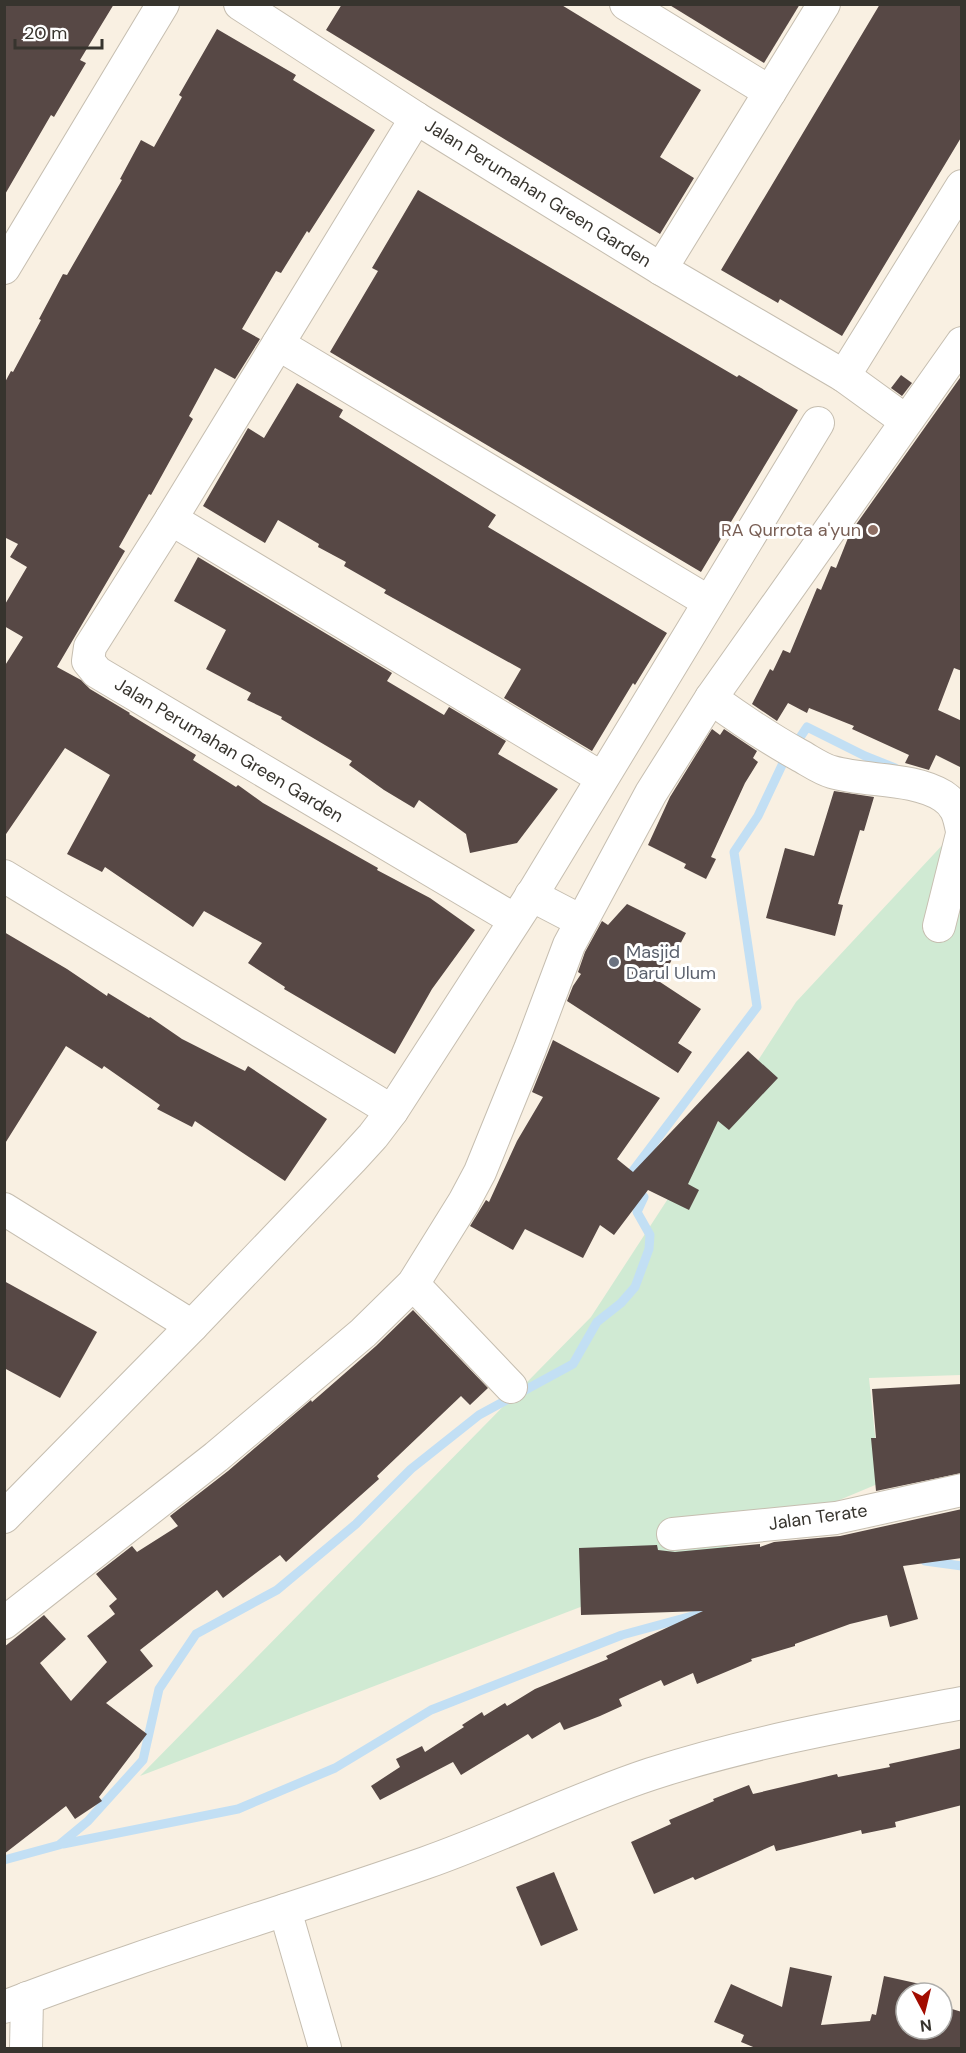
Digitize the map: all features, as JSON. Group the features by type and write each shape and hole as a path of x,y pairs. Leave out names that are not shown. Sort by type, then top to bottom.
{"street":[{"path":"4,268 163,4"},
{"name":"Jalan Perumahan Green Garden","path":"240,4 416,118 661,269 843,376 906,421"},
{"path":"626,4 770,92"},
{"name":"Jalan Perumahan Green Garden","path":"661,269 824,4"},
{"name":"Jalan Perumahan Green Garden","path":"416,118 171,519 90,647 88,661 97,672 523,907 581,921"},
{"path":"843,376 962,186"},
{"path":"4,1623 216,1457 363,1333 413,1284 480,1172 569,945 651,793 711,698 962,343"},
{"path":"278,344 709,602"},
{"path":"4,1517 352,1159 392,1111 523,907 818,423"},
{"path":"171,519 602,778"},
{"path":"711,698 749,725 828,771 854,778 924,786 951,802 958,813 962,832 939,926"},
{"path":"4,876 392,1111"},
{"path":"4,1209 192,1326"},
{"path":"413,1284 511,1387"},
{"name":"Jalan Terate","path":"673,1534 836,1518 962,1490"},
{"path":"26,2049 16,2002 183,1943 428,1862 649,1775 726,1751 790,1736 962,1703"},
{"path":"285,1910 325,2049"}],"green space":[{"path":"961,825 961,1375 869,1378 880,1483 617,1593 140,1776 591,1317 796,1002"}],"building":[{"path":"4,4 114,4 80,60 86,63 54,117 51,115 4,196"},
{"path":"342,4 560,4 701,90 660,157 694,178 660,234 326,30"},
{"path":"668,4 800,4 764,63"},
{"path":"880,4 962,4 962,136 842,336 780,299 778,303 721,270"},
{"path":"217,29 296,75 293,80 375,130 281,273 276,271 242,329 260,339 235,379 215,368 189,416 193,419 119,547 125,551 57,667 81,680 90,689 196,755 193,760 236,787 238,785 263,803 378,868 377,870 430,898 475,930 432,989 395,1054 284,989 285,987 248,963 262,943 204,911 193,927 105,867 102,872 67,854 110,775 65,748 4,837 4,667 23,637 4,626 4,606 27,567 10,557 18,544 4,537 4,384 41,320 39,319 63,274 67,275 122,180 120,179 141,140 154,147 182,97 179,95"},
{"path":"418,190 737,377 739,375 798,410 701,572 330,352 378,271 372,268"},
{"path":"901,375 912,383 902,396 891,388"},
{"path":"962,375 962,671 954,668 938,710 962,721 962,768 936,755 929,770 905,763 909,755 852,729 854,726 809,708 807,713 788,703 777,721 752,704 770,669 773,671 783,650 790,653 817,588 821,590 831,566 836,568 850,533"},
{"path":"297,383 343,410 339,417 496,515 488,527 667,633 635,685 633,683 592,751 504,698 521,669 384,593 386,590 344,566 346,562 318,547 319,544 278,520 265,543 203,506 248,428 264,438"},
{"path":"198,557 392,673 387,681 444,715 449,707 506,741 498,754 558,789 517,843 470,853 466,834 419,800 414,808 384,790 349,765 352,761 281,719 282,717 247,700 251,693 206,669 226,630 174,601"},
{"path":"712,729 720,735 724,729 757,751 753,758 758,762 745,783 711,857 716,859 706,879 684,868 686,864 648,845 670,797"},
{"path":"834,791 874,797 864,831 860,830 838,904 843,905 835,936 766,918 785,848 814,856"},
{"path":"627,904 686,933 660,982 701,1009 678,1043 692,1052 678,1073 567,1001 581,974 578,972 585,952 602,921 608,925"},
{"path":"4,932 67,969 107,996 108,993 150,1017 182,1039 245,1071 248,1066 327,1119 285,1181 195,1121 192,1127 157,1109 160,1105 104,1066 102,1069 66,1046 4,1145"},
{"path":"553,1040 660,1098 617,1159 633,1172 748,1051 778,1078 729,1130 718,1121 688,1184 699,1190 689,1210 648,1190 614,1235 600,1225 583,1258 525,1229 513,1250 470,1226 486,1200 489,1202 517,1141 543,1097 532,1092"},
{"path":"4,1281 97,1332 60,1398 4,1368"},
{"path":"413,1310 488,1388 470,1405 461,1396 377,1476 379,1479 286,1562 280,1555 223,1598 217,1590 140,1650 153,1666 106,1703 147,1734 99,1797 102,1801 75,1819 66,1806 4,1854 4,1647 44,1615 66,1639 40,1663 71,1701 107,1662 87,1636 115,1614 109,1606 117,1599 96,1574 132,1546 137,1552 178,1526 170,1516 228,1471 311,1400 312,1402"},
{"path":"962,1384 962,1473 876,1491 871,1438 876,1438 872,1389"},
{"path":"962,1509 962,1558 903,1566 918,1619 890,1627 887,1615 850,1624 795,1644 795,1646 751,1659 752,1661 697,1684 693,1673 664,1686 661,1680 619,1699 622,1706 600,1716 564,1730 560,1722 532,1739 528,1734 461,1775 453,1762 380,1800 371,1786 400,1767 396,1759 422,1746 425,1752 464,1727 462,1725 482,1712 484,1716 505,1703 507,1706 535,1689 608,1659 606,1656 703,1611 581,1615 579,1548 657,1545 658,1550 675,1552 760,1544 760,1547 774,1542 840,1536"},
{"path":"962,1748 962,1805 895,1822 896,1827 862,1834 861,1830 776,1851 774,1845 695,1880 693,1877 654,1894 631,1842 671,1824 669,1820 749,1785 753,1794 837,1774 838,1777 890,1767 889,1764"},
{"path":"554,1872 578,1930 541,1946 516,1887"},
{"path":"790,1967 832,1976 821,2025 870,2021 872,2014 876,2015 884,1976 906,1981 894,1981 894,2041 954,2041 954,2010 962,2012 962,2049 758,2049 741,2042 744,2035 714,2022 731,1984 782,2007"}],"waterway":[{"path":"626,1180 757,1007 734,852 758,816 783,763 807,727 895,768"},
{"path":"4,1860 59,1845 88,1821 143,1760 159,1689 196,1634 277,1590 356,1524 411,1469 479,1415 573,1364 597,1322 621,1303 635,1287 649,1249 650,1235 637,1212 644,1197 636,1190"},
{"path":"925,1561 962,1566"},
{"path":"63,1844 238,1809 335,1768 431,1710 622,1635 703,1613"}],"place":[{"name":"RA Qurrota a'yun","path":"873,530"},
{"name":"Masjid Darul Ulum","path":"614,962"}]}
